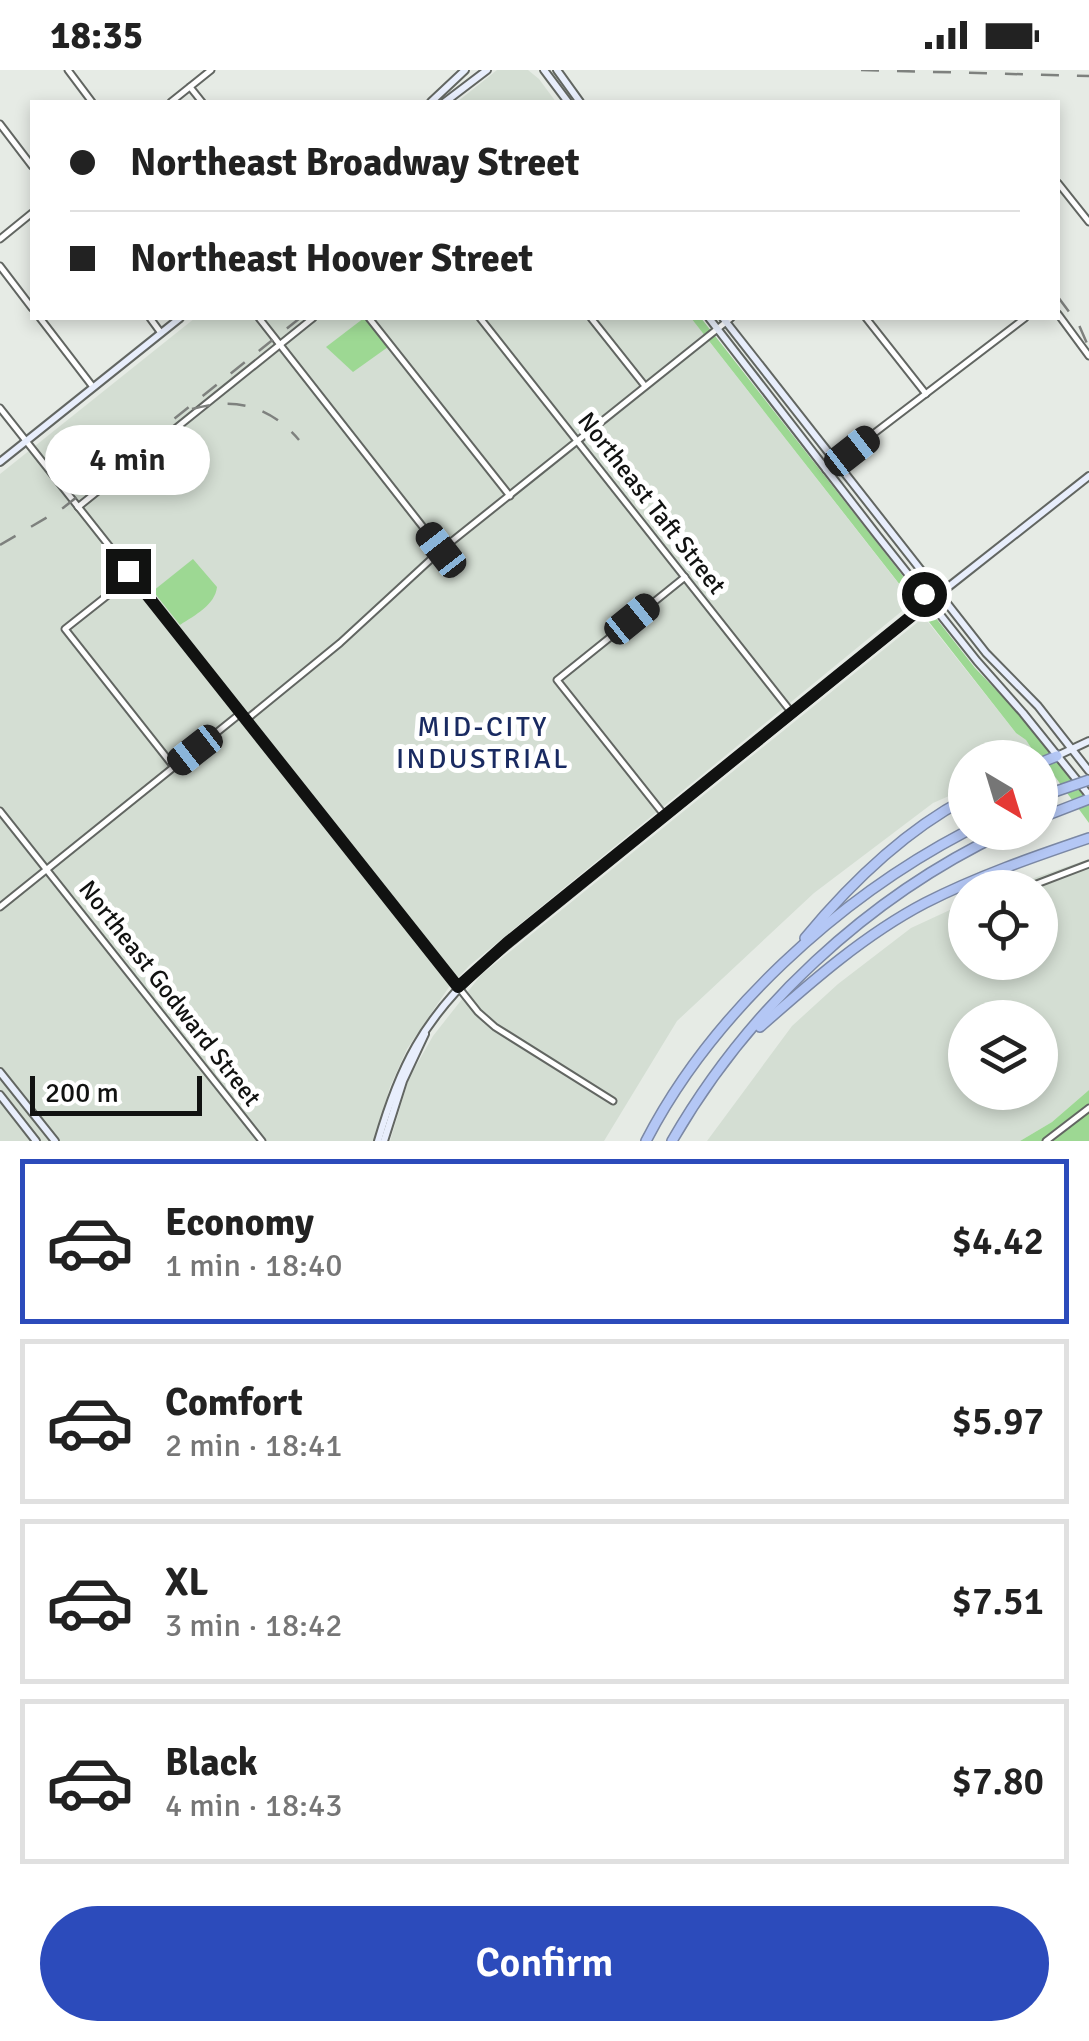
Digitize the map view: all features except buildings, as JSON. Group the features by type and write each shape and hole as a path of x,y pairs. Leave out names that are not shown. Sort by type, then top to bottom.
{"highway":[{"path":"1058,791 1089,780"},
{"path":"1058,811 1089,797"},
{"path":"646,1141 709,1046 828,910 906,839 948,811"},
{"path":"732,1053 834,964 922,905 990,872 1089,838"},
{"path":"787,959 874,887 948,842"},
{"path":"672,1141 732,1053 790,986 858,924 924,878 973,850"}],"main road":[{"path":"433,100 466,70"},
{"path":"447,100 487,70"},
{"path":"544,70 566,100"},
{"path":"557,70 579,100"},
{"path":"0,462 177,320"},
{"path":"711,320 1044,740"},
{"path":"727,320 986,654 1038,706 1089,771"},
{"path":"381,1141 392,1092 404,1064 458,987 507,943 1089,476"},
{"path":"1058,755 1089,741"},
{"path":"1058,757 1089,797"},
{"path":"0,1072 54,1141"},
{"path":"0,1096 36,1141"}],"street":[{"path":"68,70 90,100"},
{"path":"173,100 211,70"},
{"path":"190,87 200,100"},
{"path":"0,124 30,163"},
{"path":"1060,186 1089,222"},
{"path":"0,238 30,215"},
{"path":"0,266 30,305"},
{"path":"1060,317 1089,356"},
{"path":"42,320 93,387"},
{"path":"152,320 161,332"},
{"path":"261,320 441,550"},
{"path":"78,507 310,320"},
{"path":"371,320 510,496"},
{"name":"Northeast Taft Street","path":"482,320 792,714"},
{"path":"594,320 646,387"},
{"path":"246,720 330,652 441,550 725,320"},
{"path":"868,320 926,394"},
{"path":"826,470 1022,320"},
{"path":"0,408 478,1012 613,1101"},
{"path":"132,576 65,629 174,767"},
{"path":"665,816 557,680 684,577"},
{"path":"0,907 241,713"},
{"name":"Northeast Godward Street","path":"0,811 262,1141"},
{"path":"1058,876 1089,864"},
{"path":"1046,1141 1089,1108"}],"shaded area":[{"path":"497,70 528,70 555,100 460,100"},
{"path":"192,320 693,320 913,602 470,965 449,987 407,1049 390,1087 374,1141 0,1141 0,474"},
{"path":"924,617 1016,733 1026,740 948,740 948,796 933,803 814,893 677,1021 604,1141 390,1141 409,1078 433,1036 481,975"},
{"path":"1089,859 1089,1090 1052,1122 1020,1141 707,1141 792,1026 838,984 911,928 948,911 948,980 1058,980 1057,870"}],"green space":[{"path":"366,320 388,347 353,372 326,347"},
{"path":"693,320 703,320 975,668 1040,740 1026,740 1016,733"},
{"path":"193,559 217,587 208,604 180,625 153,591"},
{"path":"1058,763 1089,803 1089,823 1058,781"},
{"path":"1089,1090 1089,1141 1020,1141 1052,1122"}],"railway":[{"path":"861,70 1089,76"},
{"path":"1060,300 1079,325 1089,348"},
{"path":"0,545 63,508 298,320"},
{"path":"192,409 223,404 250,407 276,419 299,440"}],"district":[{"name":"MID-CITY INDUSTRIAL","path":"483,743"}],"route":[{"path":"128,571 458,987 507,943 930,601 924,594"}]}
